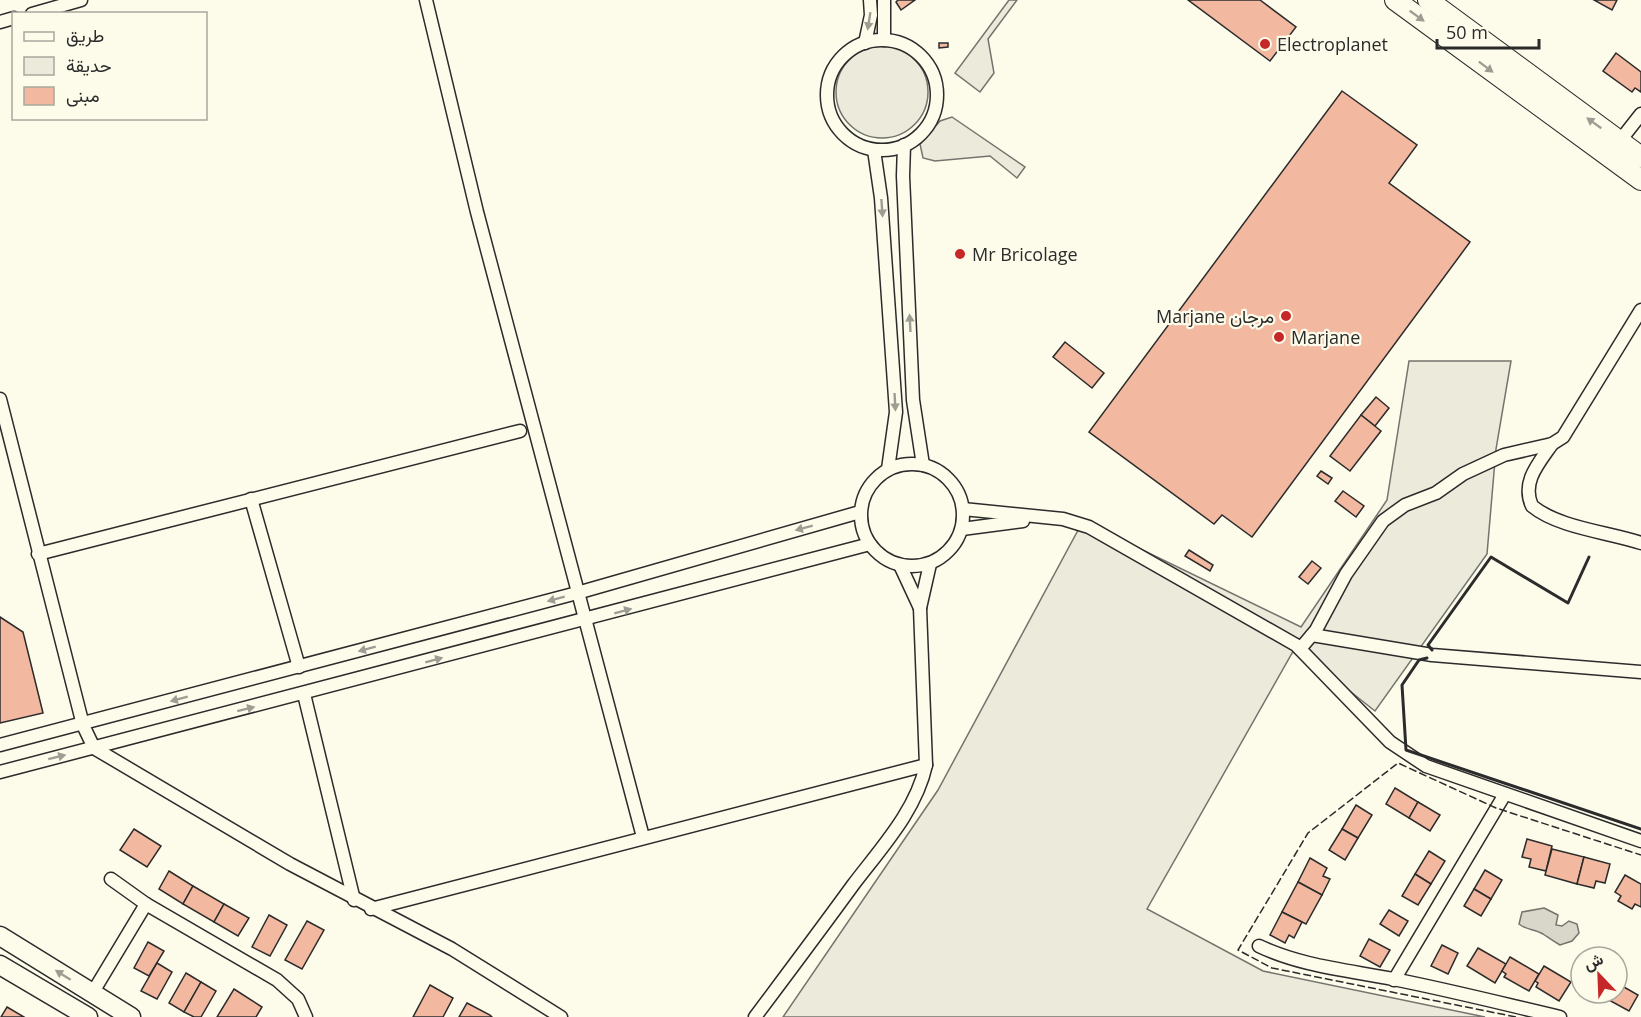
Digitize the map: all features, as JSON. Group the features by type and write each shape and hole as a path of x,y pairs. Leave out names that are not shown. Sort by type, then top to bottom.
{"main road":[{"path":"1395,0 1641,180"},
{"path":"1428,0 1641,157"}],"street":[{"path":"39,12 81,0"},
{"path":"426,0 477,212 643,837"},
{"path":"865,43 871,15 870,0"},
{"path":"884,0 884,40"},
{"path":"884,40 903,44 919,54 935,80 936,105 930,122 919,136 904,146 889,150 874,150 853,141 836,126 829,112 827,95 830,78 837,63 850,51 865,43 884,40"},
{"path":"1619,141 1641,114"},
{"path":"904,146 903,176 913,400 923,465"},
{"path":"874,150 881,198 896,412 888,469"},
{"path":"1300,649 1312,635 1346,574 1383,521 1405,505 1436,493 1463,474 1504,455 1552,444 1563,437 1641,310"},
{"path":"0,399 83,725 94,748 354,900 452,949 561,1017"},
{"path":"38,554 520,431"},
{"path":"1552,444 1529,481 1528,491 1532,506 1545,514 1591,530 1641,543"},
{"path":"901,465 923,465 939,471 953,483 963,509 962,529 957,540 942,557 930,564 900,565 879,555 870,544 864,536 860,512 866,491 874,480 888,469 901,465"},
{"path":"251,499 299,666"},
{"path":"963,509 1039,519"},
{"path":"0,746 577,594 860,512"},
{"path":"962,529 1039,519 1063,519 1099,532 1258,622 1300,649 1390,742 1408,756 1426,766 1641,841"},
{"path":"0,772 584,621 870,544"},
{"path":"755,1017 910,807 920,788 926,765 920,608 930,564"},
{"path":"900,565 920,608"},
{"path":"1312,635 1432,655 1641,672"},
{"path":"304,694 354,900"},
{"path":"371,909 926,765"},
{"path":"1395,980 1504,794"},
{"path":"111,879 146,904 277,980 298,999 306,1017"},
{"path":"93,992 146,904"},
{"path":"0,936 131,1017"},
{"path":"1259,946 1282,957 1307,963 1560,1017"},
{"path":"1,969 78,1015"}],"green space":[{"path":"1009,0 1017,0 988,39 994,73 980,92 955,73"},
{"path":"882,46 899,50 914,60 924,75 928,92 924,109 914,124 899,134 882,138 865,134 850,124 840,109 836,92 840,75 850,60 865,50"},
{"path":"952,117 1025,167 1017,178 990,156 935,161 923,158 920,144 940,121"},
{"path":"1409,361 1511,361 1496,449 1487,554 1375,711 1295,648 1147,909 1263,971 1485,1017 783,1017 938,790 1083,521 1301,627 1387,500"}],"shaded area":[{"path":"1544,908 1558,915 1556,925 1562,926 1569,921 1577,924 1579,933 1572,941 1560,945 1540,932 1519,924 1522,912"}],"building":[{"path":"915,0 901,10 896,2"},
{"name":"Electroplanet","path":"1188,0 1260,0 1296,27 1270,61"},
{"path":"1594,0 1617,0 1612,10"},
{"path":"939,43 948,43 948,47 939,48"},
{"path":"1616,53 1641,72 1641,92 1635,88 1632,92 1603,71"},
{"name":"Marjane","path":"1342,91 1417,145 1389,183 1470,242 1252,537 1222,515 1214,524 1089,432"},
{"path":"1065,342 1104,373 1092,388 1053,357"},
{"path":"1376,397 1389,408 1375,426 1361,415"},
{"path":"1361,415 1381,431 1350,471 1330,456"},
{"path":"1321,471 1332,478 1328,484 1317,476"},
{"path":"1343,491 1364,506 1356,517 1335,501"},
{"path":"1189,550 1213,565 1210,571 1185,556"},
{"path":"1312,561 1321,568 1308,584 1299,577"},
{"path":"0,617 23,632 43,713 0,723"},
{"path":"1395,788 1418,802 1409,818 1386,804"},
{"path":"1418,802 1440,815 1430,831 1409,818"},
{"path":"1356,805 1372,815 1358,838 1342,829"},
{"path":"134,829 161,846 147,867 120,850"},
{"path":"1342,829 1358,838 1345,860 1329,850"},
{"path":"1527,839 1552,846 1546,871 1529,867 1531,859 1522,857"},
{"path":"1552,849 1584,857 1577,884 1545,875"},
{"path":"1429,851 1445,861 1431,884 1415,874"},
{"path":"1584,857 1610,864 1605,883 1596,881 1594,888 1577,884"},
{"path":"1310,858 1327,868 1323,876 1330,879 1322,895 1298,882"},
{"path":"1485,870 1502,880 1491,899 1474,889"},
{"path":"169,871 193,886 183,904 159,889"},
{"path":"1415,874 1431,884 1418,905 1402,896"},
{"path":"1625,875 1641,884 1641,907 1635,904 1632,909 1618,901 1621,896 1615,892"},
{"path":"1298,882 1322,895 1306,924 1282,912"},
{"path":"193,886 224,904 214,922 183,904"},
{"path":"1474,889 1491,899 1481,916 1464,906"},
{"path":"224,904 249,918 238,936 214,922"},
{"path":"1389,910 1408,921 1399,936 1380,924"},
{"path":"1282,912 1302,922 1294,938 1289,935 1285,943 1270,935"},
{"path":"269,915 287,925 270,956 252,947"},
{"path":"307,921 324,930 302,969 285,960"},
{"path":"1369,939 1390,950 1380,967 1360,956"},
{"path":"148,942 164,951 149,976 134,968"},
{"path":"1442,945 1458,953 1448,974 1431,966"},
{"path":"1478,948 1506,964 1495,983 1467,966"},
{"path":"1510,957 1539,974 1529,991 1504,977 1506,974 1502,971"},
{"path":"157,963 172,972 157,999 141,991"},
{"path":"1544,966 1569,981 1569,985 1559,1001 1536,987 1538,983 1535,981"},
{"path":"186,973 201,982 184,1012 169,1003"},
{"path":"201,982 216,991 201,1017 194,1017 184,1012"},
{"path":"430,985 453,998 443,1017 413,1017"},
{"path":"234,989 262,1007 256,1017 217,1017"},
{"path":"1629,990 1638,995 1629,1011 1618,1005 1629,1005"},
{"path":"467,1003 490,1015 492,1017 459,1017"},
{"path":"7,1007 24,1017 1,1017"}],"fence":[{"path":"1516,1017 1272,968 1238,950 1308,833 1398,763 1496,808 1641,855"}],"wall":[{"path":"1432,650 1428,645 1491,557 1568,603 1589,557"},
{"path":"1427,658 1419,660 1402,685 1406,750 1641,829"}],"place":[{"name":"Electroplanet","path":"1265,44"},
{"name":"Mr Bricolage","path":"960,254"},
{"name":"Marjane مرجان","path":"1286,316"},
{"name":"Marjane","path":"1279,337"}]}
